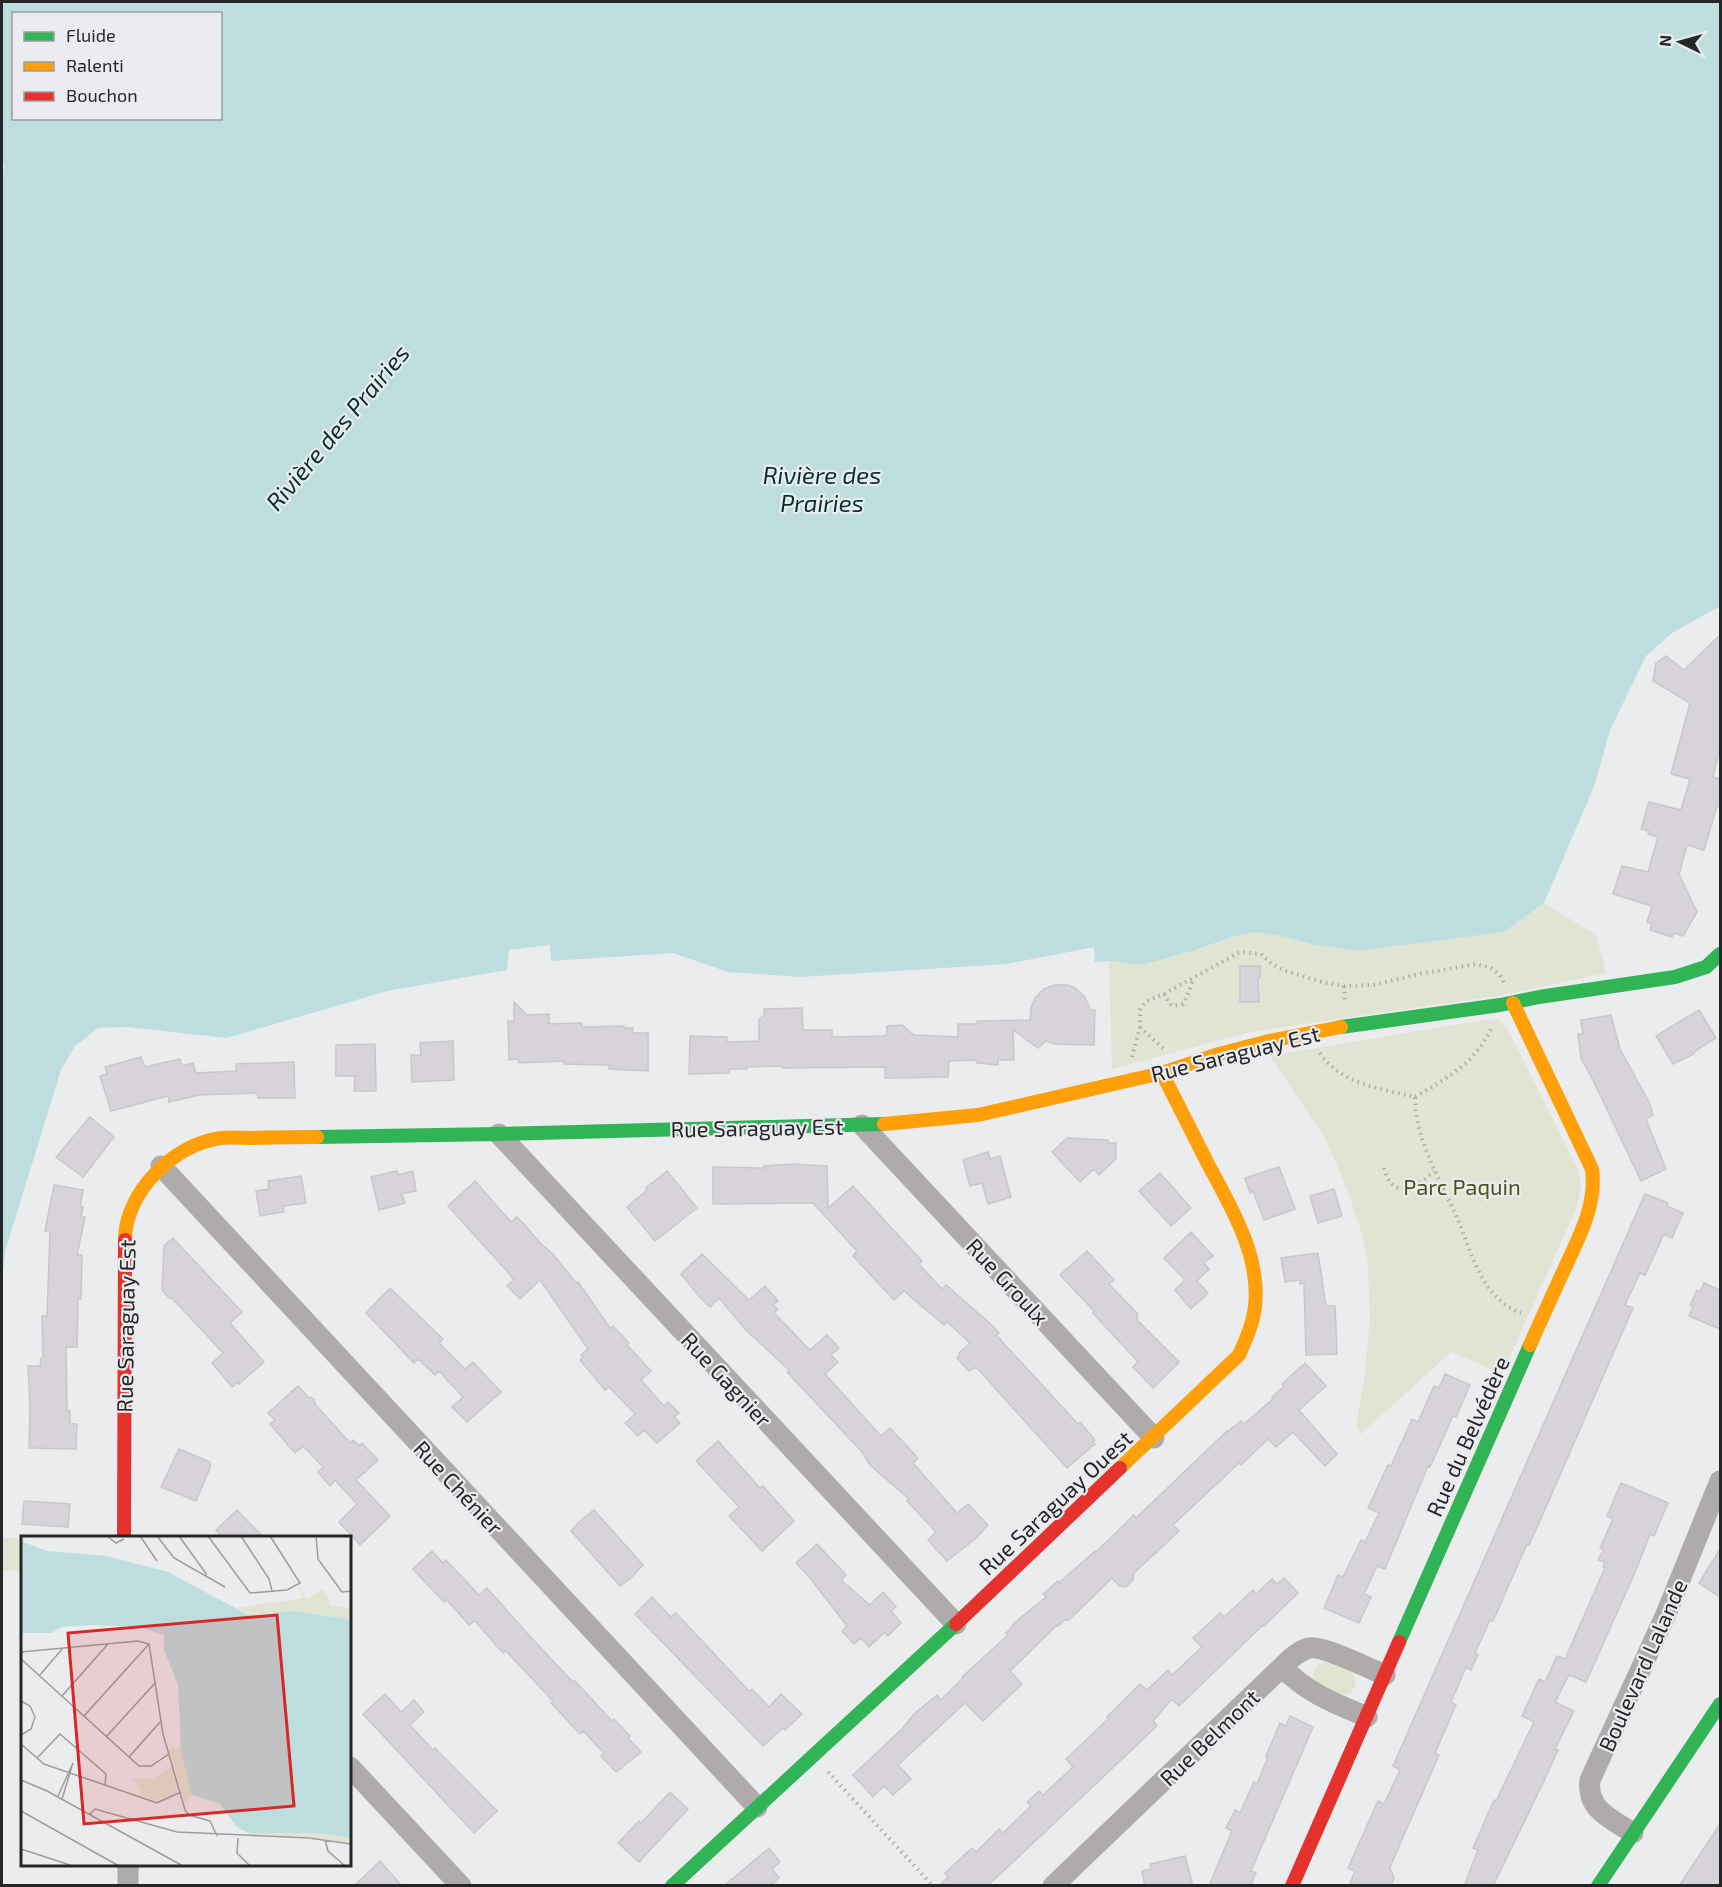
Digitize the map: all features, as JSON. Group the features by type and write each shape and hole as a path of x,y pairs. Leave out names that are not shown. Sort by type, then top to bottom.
{"street":[{"name":"Rue Saraguay Est","path":"127,1534 125,1235 130,1210 149,1179 177,1154 199,1144 220,1138 862,1125 978,1115 1127,1079 1162,1073 1219,1054 1269,1041 1346,1026 1506,1004 1675,977 1706,967 1720,954"},
{"name":"Rue du Belvédère","path":"1292,1886 1585,1224 1592,1203 1594,1179 1588,1160 1506,1004"},
{"name":"Rue Saraguay Ouest","path":"672,1886 956,1624 1239,1355 1248,1340 1254,1322 1255,1278 1249,1251 1237,1221 1162,1073"},
{"name":"Rue Groulx","path":"862,1125 1154,1437"},
{"name":"Rue Gagnier","path":"499,1134 956,1624"},
{"name":"Rue Chénier","path":"161,1166 757,1807"},
{"name":"Boulevard Lalande","path":"1632,1833 1596,1807 1590,1794 1590,1780 1666,1614 1720,1481"},
{"name":"Rue Belmont","path":"1053,1886 1282,1667 1301,1652 1315,1647 1326,1650 1385,1675"},
{"path":"1282,1667 1314,1694 1367,1717"},
{"path":"1598,1886 1720,1704"},
{"path":"351,1768 460,1886"},
{"path":"128,1866 128,1886"}],"path":[{"path":"1127,1079 1140,1028 1140,1010 1147,1001 1193,979 1240,952 1261,954 1283,970 1344,986 1373,985 1476,964 1491,968 1504,980 1506,1004 1475,1055 1451,1076 1415,1097 1356,1081 1337,1070 1322,1056 1312,1033"},
{"path":"1164,994 1173,1006 1183,1004 1193,979"},
{"path":"1415,1097 1415,1111 1420,1132 1434,1171 1484,1282 1504,1303 1540,1322"},
{"path":"1384,1168 1389,1181 1401,1188 1417,1186 1434,1171"},
{"path":"813,1756 933,1886"}],"green space":[{"path":"1544,903 1596,935 1606,973 1503,995 1250,1032 1112,1069 1109,961 1142,965 1235,936 1256,932 1315,945 1358,951 1504,932"},
{"name":"Parc Paquin","path":"1498,1019 1507,1028 1579,1172 1581,1188 1576,1209 1502,1374 1451,1352 1361,1434 1356,1427 1365,1372 1370,1319 1368,1265 1360,1227 1347,1189 1325,1138 1270,1056"},
{"path":"2,1538 21,1538 21,1571 2,1571"},
{"path":"1329,1661 1347,1669 1353,1675 1356,1684 1350,1693 1341,1695 1315,1682 1313,1678 1315,1668"}],"water":[{"name":"Rivière des Prairies","path":"2,2 1720,2 1720,606 1672,633 1646,656 1610,730 1595,784 1544,903 1504,932 1358,951 1315,945 1256,932 1235,936 1142,965 1109,961 1095,962 1094,947 1007,964 800,977 728,972 673,953 551,961 550,945 509,950 507,970 387,991 227,1038 127,1027 98,1028 75,1046 61,1070 6,1248 2,1278 2,179 4,167 2,156"}],"building":[{"path":"1720,635 1720,748 1713,777 1720,779 1720,807 1717,806 1704,850 1687,845 1679,874 1697,912 1683,936 1674,933 1672,937 1650,930 1652,924 1647,922 1652,906 1613,894 1622,866 1648,872 1658,837 1641,829 1649,802 1681,810 1690,779 1671,774 1690,703 1653,681 1656,663 1666,656 1684,670"},
{"path":"1240,966 1260,966 1259,1002 1240,1002"},
{"path":"1055,985 1068,985 1075,988 1084,996 1091,1010 1095,1010 1094,1045 1054,1044 1046,1041 1038,1048 1013,1030 1014,1060 998,1060 998,1065 977,1063 976,1060 949,1061 948,1077 885,1078 885,1067 747,1067 747,1069 729,1069 729,1073 689,1074 690,1036 727,1037 727,1042 759,1041 759,1019 764,1016 764,1009 802,1008 803,1030 832,1030 832,1037 884,1036 887,1035 887,1026 902,1025 914,1035 958,1037 958,1024 977,1024 977,1021 1030,1020 1035,998 1044,989"},
{"path":"514,1002 527,1015 549,1014 549,1024 582,1023 582,1027 624,1026 624,1028 633,1028 632,1033 648,1033 648,1071 609,1069 609,1065 564,1064 564,1061 519,1063 518,1059 509,1060 508,1021 514,1021"},
{"path":"1699,1010 1716,1038 1695,1051 1694,1054 1673,1064 1656,1036"},
{"path":"1611,1015 1620,1049 1650,1104 1653,1115 1646,1119 1666,1169 1641,1181 1581,1058 1578,1034 1583,1034 1581,1020"},
{"path":"453,1041 454,1080 412,1082 411,1055 421,1055 420,1043"},
{"path":"375,1044 376,1091 354,1091 355,1076 336,1076 336,1045"},
{"path":"141,1057 145,1067 180,1059 182,1066 193,1063 196,1073 236,1071 236,1064 294,1062 295,1098 258,1098 257,1093 199,1095 169,1102 168,1096 111,1111 100,1076 107,1074 105,1067"},
{"path":"90,1117 114,1137 83,1177 56,1157"},
{"path":"1067,1138 1108,1140 1108,1143 1116,1143 1116,1159 1099,1175 1094,1169 1080,1182 1052,1152"},
{"path":"988,1152 990,1159 1000,1156 1011,1197 988,1204 982,1183 970,1186 963,1160"},
{"path":"792,1164 827,1166 828,1208 853,1186 922,1261 919,1264 942,1289 946,1285 994,1327 999,1333 996,1335 1078,1424 1080,1422 1095,1440 1093,1442 1095,1444 1067,1468 976,1367 969,1371 957,1358 970,1343 947,1322 944,1325 904,1291 894,1300 853,1256 857,1251 813,1203 713,1204 713,1167 764,1168 764,1166"},
{"path":"1279,1167 1295,1209 1264,1220 1253,1191 1250,1193 1245,1178"},
{"path":"397,1171 398,1175 413,1171 416,1191 402,1194 405,1203 379,1210 371,1177"},
{"path":"667,1171 697,1208 655,1241 627,1207"},
{"path":"1160,1173 1191,1208 1171,1226 1139,1191"},
{"path":"301,1176 306,1203 283,1206 284,1212 260,1216 256,1191 269,1189 268,1181"},
{"path":"475,1181 511,1222 517,1217 553,1254 576,1283 578,1282 610,1328 613,1326 651,1371 641,1380 664,1406 668,1402 679,1413 674,1417 680,1423 657,1443 644,1430 638,1436 625,1423 635,1414 609,1387 605,1390 580,1360 583,1357 581,1355 588,1349 540,1280 520,1299 507,1286 514,1279 448,1206"},
{"path":"54,1185 83,1190 80,1207 83,1207 81,1216 85,1217 77,1255 82,1255 77,1347 66,1347 67,1411 70,1411 70,1424 77,1424 76,1449 29,1448 28,1366 40,1366 43,1357 42,1316 47,1316 50,1232 45,1231"},
{"path":"1334,1189 1342,1216 1318,1223 1310,1196"},
{"path":"1645,1194 1668,1203 1667,1206 1683,1213 1672,1238 1664,1234 1645,1275 1640,1273 1625,1305 1633,1308 1546,1507 1493,1621 1490,1620 1475,1653 1478,1655 1471,1670 1466,1667 1451,1702 1456,1705 1435,1753 1439,1755 1390,1867 1394,1878 1391,1886 1349,1886 1355,1871 1348,1868 1378,1801 1384,1804 1400,1770 1393,1766"},
{"path":"1191,1232 1213,1256 1204,1263 1209,1269 1197,1281 1208,1293 1191,1309 1175,1290 1185,1280 1164,1258"},
{"path":"173,1238 242,1312 230,1323 264,1362 239,1384 238,1382 232,1387 212,1363 223,1353 162,1290 164,1246"},
{"path":"1087,1251 1114,1280 1109,1284 1138,1314 1137,1320 1179,1362 1153,1388 1133,1367 1138,1362 1060,1275"},
{"path":"1318,1253 1326,1306 1335,1306 1337,1354 1306,1355 1304,1283 1300,1284 1300,1280 1285,1282 1281,1258"},
{"path":"702,1254 749,1300 765,1286 778,1301 773,1305 778,1309 774,1313 810,1350 827,1335 839,1348 831,1355 838,1362 825,1374 881,1436 890,1428 918,1458 913,1463 957,1513 968,1504 988,1525 975,1539 947,1561 928,1540 936,1532 907,1501 909,1499 870,1465 863,1453 787,1372 789,1370 746,1330 719,1298 710,1307 681,1274"},
{"path":"1704,1283 1720,1290 1720,1329 1689,1316 1693,1306 1690,1305 1697,1290 1700,1292"},
{"path":"390,1288 443,1339 439,1343 465,1369 473,1362 501,1392 467,1422 452,1407 463,1397 439,1371 435,1375 418,1359 414,1363 366,1313"},
{"path":"1305,1363 1326,1386 1299,1410 1337,1454 1325,1466 1293,1432 1276,1447 1268,1439 1173,1525 1179,1531 1134,1573 1133,1580 1126,1587 1119,1586 1112,1578 1068,1621 1066,1619 1057,1625 1010,1671 1022,1684 983,1721 965,1703 898,1765 911,1779 893,1795 884,1786 873,1797 853,1775 902,1729 914,1714 937,1695 941,1700 962,1677 1008,1635 1006,1633 1013,1624 1046,1597 1043,1594 1096,1552 1134,1515 1136,1518 1227,1431 1241,1421 1244,1424 1274,1398 1272,1397 1284,1386 1282,1384"},
{"path":"1445,1374 1470,1385 1456,1417 1453,1416 1430,1467 1428,1466 1385,1569 1377,1566 1364,1594 1371,1597 1359,1623 1324,1608 1338,1575 1343,1577 1361,1540 1365,1542 1379,1513 1368,1508 1388,1465 1391,1466 1412,1419 1418,1422 1434,1386 1439,1388"},
{"path":"298,1386 308,1397 314,1399 315,1404 350,1443 353,1440 359,1446 362,1443 378,1460 356,1480 390,1516 360,1545 339,1522 357,1504 335,1480 330,1486 318,1472 323,1467 303,1446 295,1453 270,1424 275,1420 268,1413"},
{"path":"718,1441 760,1488 763,1486 794,1521 762,1551 729,1516 739,1507 697,1462"},
{"path":"179,1449 210,1462 210,1468 196,1501 161,1487"},
{"path":"1621,1483 1668,1503 1654,1536 1650,1534 1586,1682 1569,1675 1555,1702 1574,1711 1555,1749 1558,1750 1542,1785 1493,1886 1464,1886 1478,1850 1473,1848 1494,1800 1496,1801 1534,1722 1522,1716 1539,1679 1545,1682 1557,1656 1565,1659 1605,1568 1603,1567 1605,1562 1598,1560 1604,1549 1600,1548 1613,1519 1607,1516"},
{"path":"24,1501 70,1504 68,1527 22,1524"},
{"path":"237,1510 262,1536 221,1536 216,1530"},
{"path":"594,1510 643,1565 620,1586 571,1531"},
{"path":"817,1544 846,1575 841,1580 870,1605 883,1592 896,1607 891,1611 901,1623 888,1636 885,1632 869,1647 861,1638 854,1644 842,1631 847,1626 796,1563"},
{"path":"1720,1549 1720,1597 1699,1583"},
{"path":"432,1551 443,1563 446,1560 479,1595 487,1588 573,1682 575,1681 612,1721 614,1719 630,1736 628,1738 641,1752 616,1772 601,1756 604,1753 583,1731 580,1734 551,1703 553,1701 506,1651 503,1653 475,1621 469,1625 447,1600 444,1602 413,1569"},
{"path":"1284,1578 1298,1593 1179,1706 1172,1699 1153,1721 1157,1726 987,1886 939,1886 948,1877 945,1873 972,1848 976,1852 999,1829 1003,1833 1031,1806 1027,1802 1039,1791 1043,1795 1073,1767 1066,1759 1108,1719 1107,1717 1140,1684 1147,1690 1168,1670 1172,1675 1202,1647 1193,1638 1220,1613 1224,1617 1253,1590 1256,1594 1272,1579 1277,1584"},
{"path":"652,1597 671,1617 676,1613 749,1691 752,1689 769,1707 781,1694 802,1714 763,1746 635,1614"},
{"path":"385,1694 401,1712 414,1700 424,1712 410,1725 497,1811 474,1833 363,1714"},
{"path":"1290,1716 1313,1727 1251,1871 1256,1873 1250,1886 1209,1886 1232,1831 1226,1828 1235,1810 1240,1813 1254,1782 1257,1784 1280,1723 1286,1726"},
{"path":"670,1792 688,1809 639,1862 618,1843 639,1821 641,1823"},
{"path":"1720,1824 1720,1886 1679,1886"},
{"path":"769,1848 780,1862 772,1869 779,1878 770,1886 724,1886"},
{"path":"1185,1856 1193,1886 1145,1886 1142,1871 1151,1869 1150,1864"},
{"path":"380,1861 402,1886 354,1886"}],"traffic: fast":[{"path":"1341,1027 1675,977 1706,967 1720,954"},
{"path":"317,1137 884,1124"},
{"path":"1399,1642 1530,1345"},
{"path":"672,1886 956,1624"},
{"path":"1598,1886 1720,1704"}],"traffic: slow":[{"path":"1513,1003 1592,1169 1593,1183 1585,1222 1530,1345"},
{"path":"884,1124 978,1115 1162,1073 1219,1054 1269,1041 1341,1027"},
{"path":"1120,1468 1239,1355 1251,1325 1255,1307 1256,1288 1253,1269 1242,1232 1162,1073"},
{"path":"125,1240 127,1222 133,1205 143,1188 155,1173 186,1150 203,1142 221,1138 317,1137"}],"traffic: jam":[{"path":"124,1536 125,1240"},
{"path":"956,1624 1120,1468"},
{"path":"1292,1886 1399,1642"}]}
